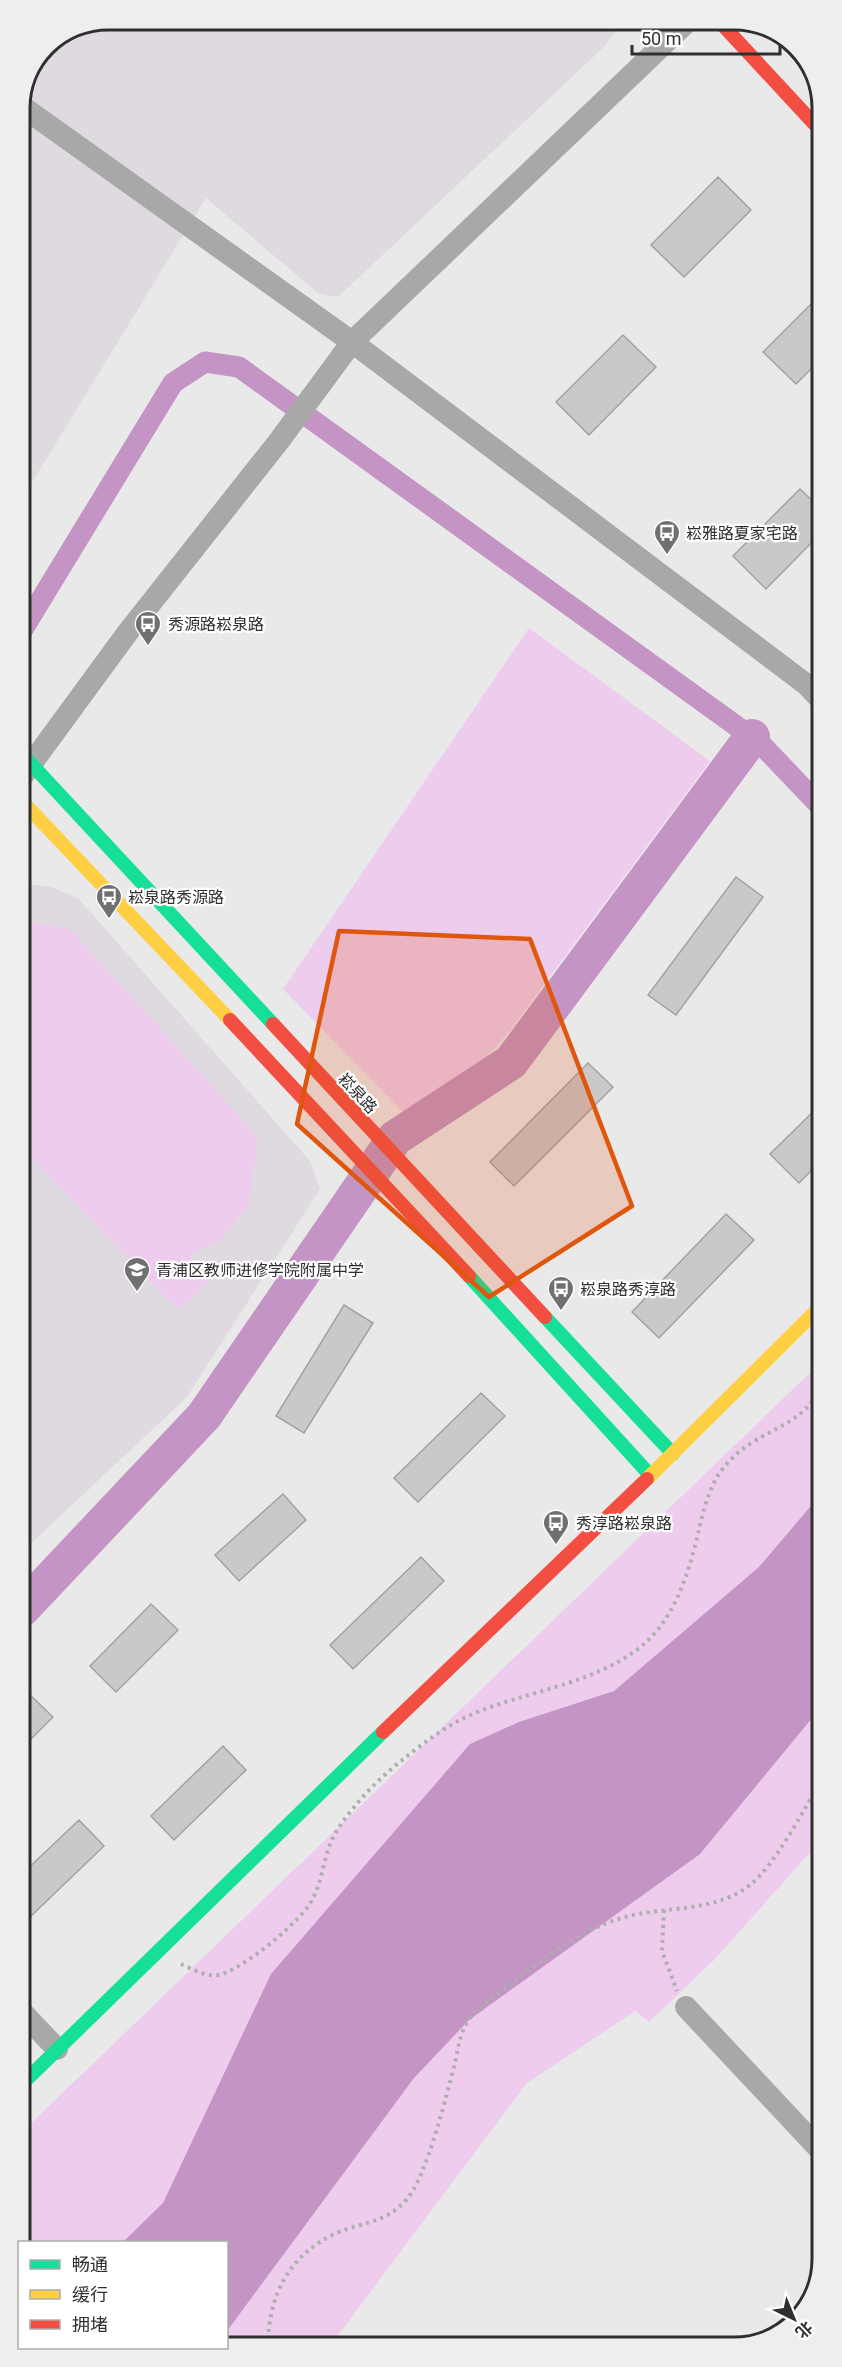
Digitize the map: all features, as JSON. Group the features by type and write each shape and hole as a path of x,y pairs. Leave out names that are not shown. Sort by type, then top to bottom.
{"street":[{"path":"30,757 279,441 351,342 679,30"},
{"path":"727,30 812,121"},
{"path":"30,112 351,342 812,682"},
{"name":"崧泉路","path":"30,771 368,1127 673,1454"},
{"path":"30,809 395,1194 650,1475"},
{"path":"30,2076 673,1454 812,1315"},
{"path":"686,2007 812,2141"},
{"path":"30,2020 57,2049"}],"path":[{"path":"804,1323 812,1339"},
{"path":"156,1952 197,1972 217,1975 243,1965 281,1934 312,1903 321,1877 325,1855 337,1832 373,1786 409,1755 452,1724 480,1710 567,1684 610,1666 635,1652 659,1629 677,1600 689,1572 703,1513 715,1478 738,1453 807,1410 812,1402"},
{"path":"268,2337 268,2319 281,2284 306,2251 340,2232 386,2218 408,2199 420,2178 455,2062 460,2034 474,2013 557,1948 604,1923 664,1910 719,1902 751,1884 777,1852 812,1796"},
{"path":"664,1910 662,1951 670,1978 686,2007"}],"highlighted area":[{"path":"339,931 530,939 632,1206 489,1297 297,1124"}],"shaded area":[{"path":"108,30 616,30 605,46 338,297 319,294 206,198 30,486 30,103 38,74 57,49 78,36"},
{"path":"529,628 710,761 508,1033 476,1068 403,1112 283,989"},
{"name":"青浦区教师进修学院附属中学","path":"30,884 51,887 78,898 310,1161 320,1189 187,1397 30,1544"},
{"path":"30,922 70,929 258,1137 249,1204 220,1241 188,1254 210,1280 178,1310 30,1156"},
{"path":"812,1371 812,1850 714,1960 649,2022 635,2011 527,2083 337,2337 228,2337 228,2241 30,2241 30,2124"},
{"path":"812,1505 812,1718 700,1854 469,2020 414,2078 228,2330 228,2241 124,2241 163,2203 271,1974 470,1744 519,1722 614,1691 759,1567"}],"building":[{"path":"718,177 751,210 684,277 651,245"},
{"path":"812,303 812,368 796,384 763,352"},
{"path":"623,335 656,367 589,435 556,402"},
{"path":"800,489 812,500 812,542 766,589 733,556"},
{"path":"736,877 763,897 676,1015 648,995"},
{"path":"588,1063 613,1087 514,1186 490,1162"},
{"path":"812,1113 812,1170 799,1183 770,1154"},
{"path":"726,1214 754,1240 659,1338 632,1312"},
{"path":"344,1305 373,1323 304,1433 276,1416"},
{"path":"481,1393 505,1416 418,1502 394,1478"},
{"path":"283,1494 306,1520 239,1581 215,1555"},
{"path":"421,1557 444,1581 353,1669 330,1645"},
{"path":"151,1604 178,1630 116,1692 90,1666"},
{"path":"30,1695 53,1717 30,1740"},
{"path":"223,1746 246,1770 174,1840 151,1816"},
{"path":"79,1820 104,1846 30,1917 30,1866"}],"waterway":[{"path":"30,618 173,383 205,362 239,367 760,743 812,798"},
{"path":"30,1601 204,1416 395,1138 511,1062 752,737"}],"traffic: fast":[{"path":"30,763 273,1024"},
{"path":"469,1276 650,1475"},
{"path":"545,1317 673,1454"},
{"path":"30,2076 383,1732"}],"traffic: slow":[{"path":"30,809 230,1020"},
{"path":"647,1479 812,1315"}],"traffic: jam":[{"path":"727,30 812,121"},
{"path":"230,1020 469,1276"},
{"path":"273,1024 545,1317"},
{"path":"383,1732 647,1479"}],"place":[{"name":"崧雅路夏家宅路","path":"667,556"},
{"name":"秀源路崧泉路","path":"148,647"},
{"name":"崧泉路秀源路","path":"109,920"},
{"name":"青浦区教师进修学院附属中学","path":"137,1293"},
{"name":"崧泉路秀淳路","path":"561,1312"},
{"name":"秀淳路崧泉路","path":"556,1546"}]}
